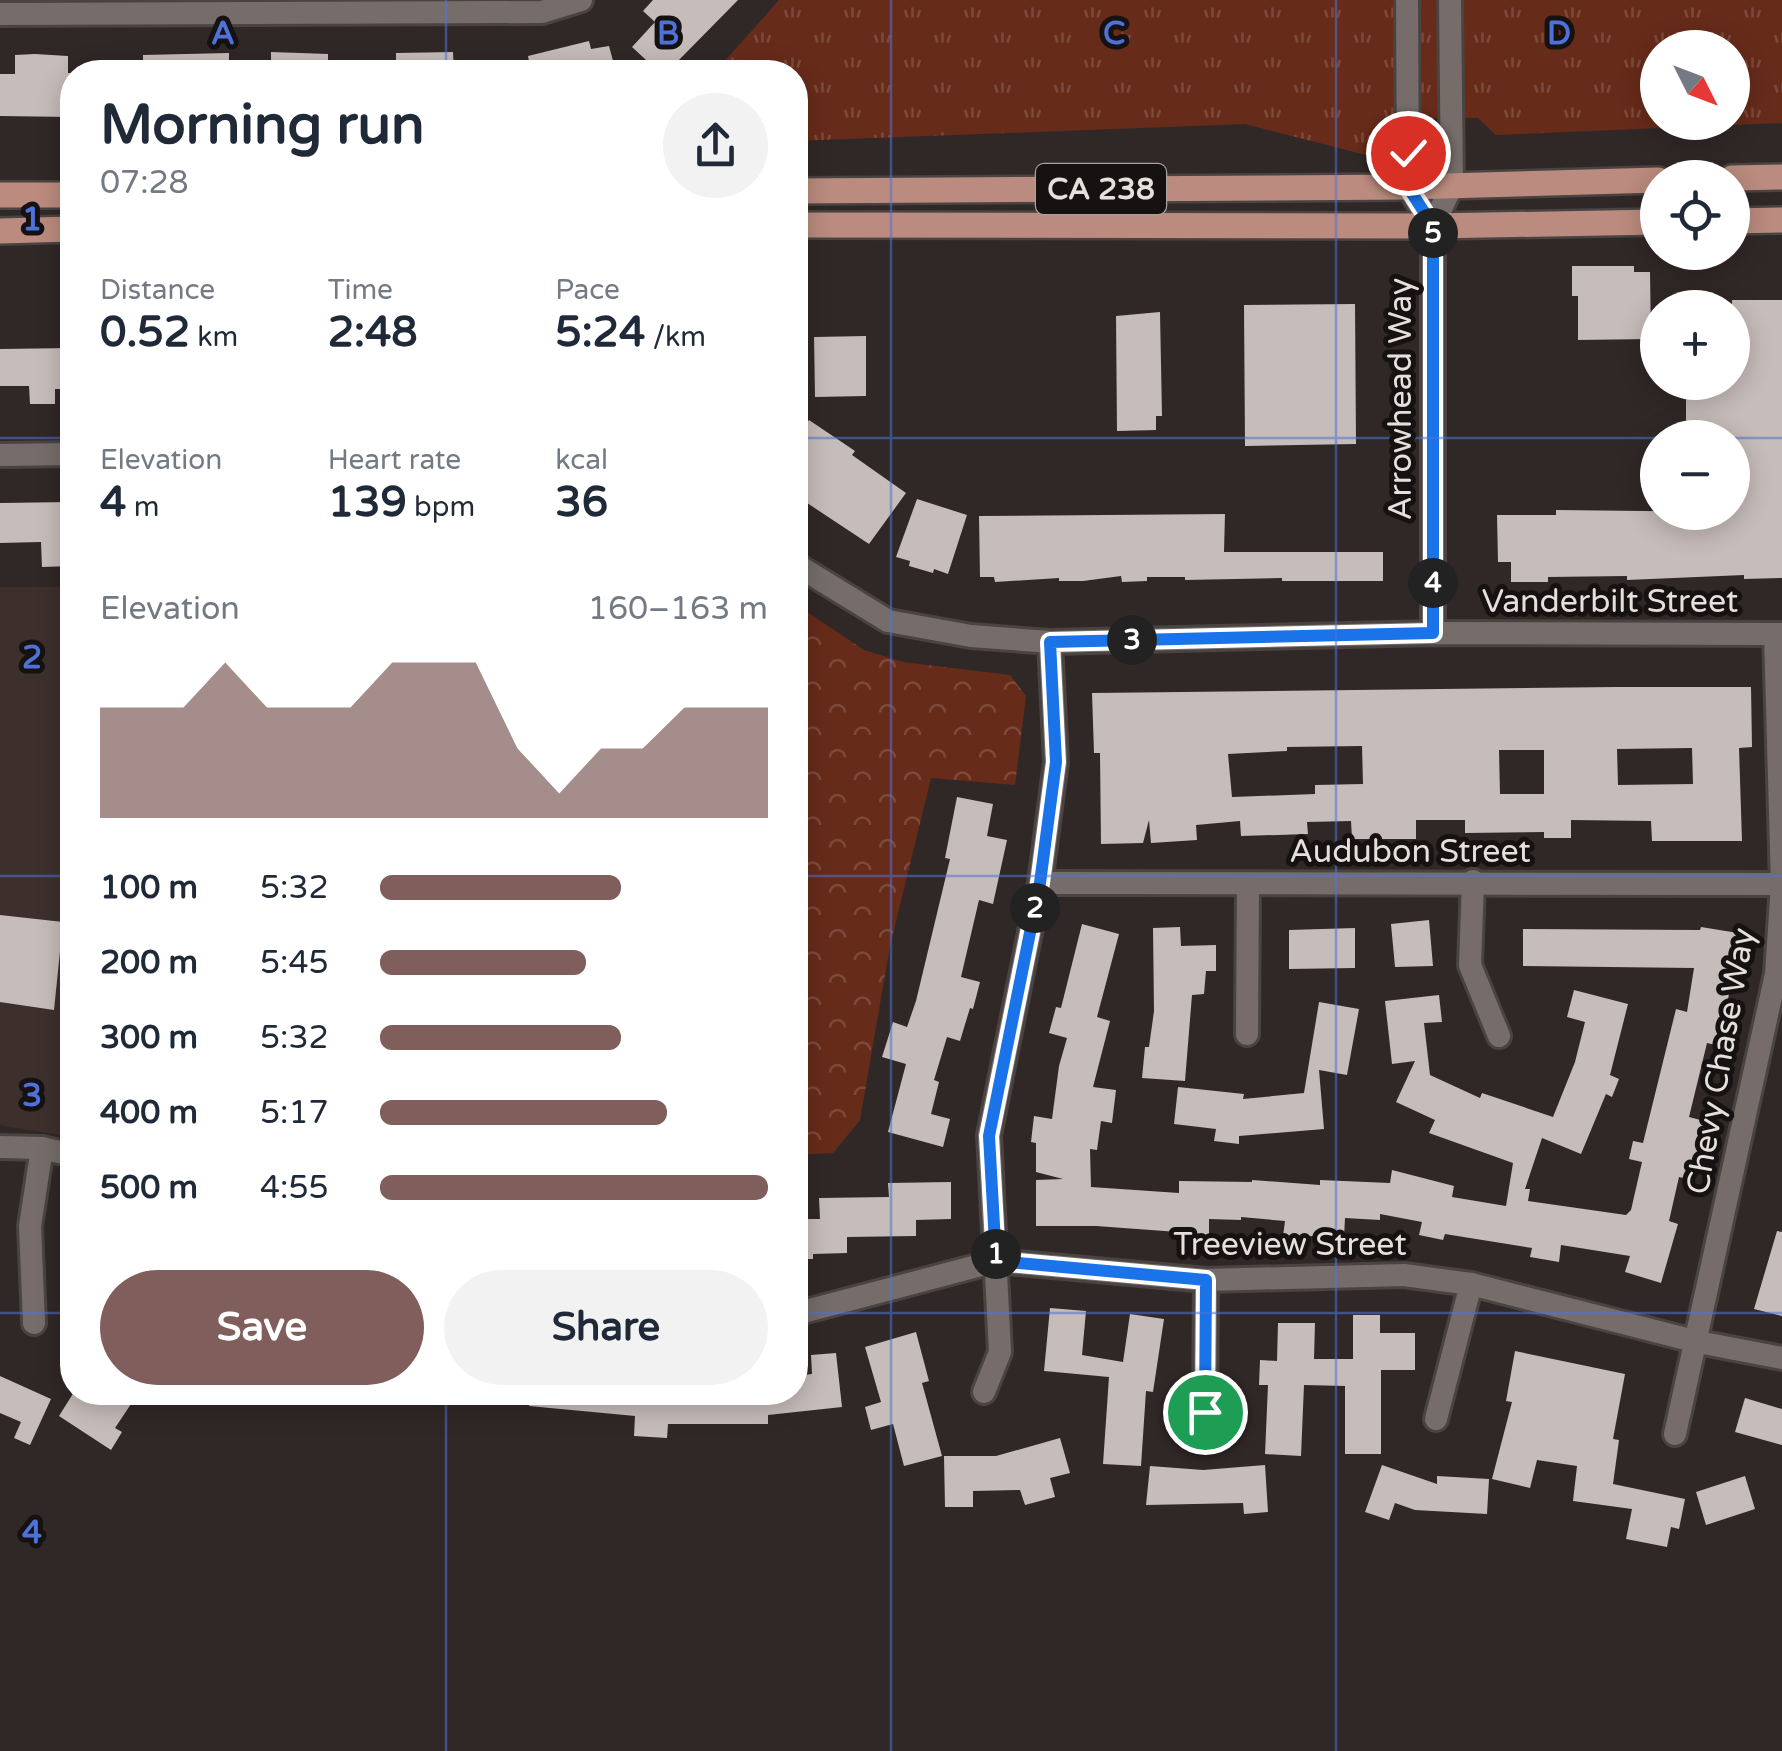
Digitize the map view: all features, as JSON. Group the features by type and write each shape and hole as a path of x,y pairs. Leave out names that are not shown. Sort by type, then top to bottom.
{"main road":[{"path":"1750,178 1782,177"},
{"name":"CA 238","path":"808,191 1408,187 1640,180"},
{"path":"0,195 60,195"},
{"path":"1750,221 1782,220"},
{"name":"CA 238","path":"808,225 1433,226 1640,222"},
{"path":"0,230 60,229"}],"street":[{"path":"0,14 39,7 542,12 581,0"},
{"path":"1407,0 1408,187 1433,226"},
{"name":"Arrowhead Way","path":"1433,633 1433,226 1452,185 1450,0"},
{"path":"0,455 60,454"},
{"name":"Vanderbilt Street","path":"808,572 888,621 971,636 1050,642 1433,633 1779,634"},
{"name":"Chevy Chase Way","path":"1675,1434 1776,974 1782,884 1779,634"},
{"path":"984,1392 1000,1352 989,1136 1040,883 1056,762 1050,642"},
{"path":"1473,882 1470,965 1499,1036"},
{"name":"Audubon Street","path":"1040,883 1782,884"},
{"path":"1247,1034 1248,884"},
{"path":"0,1147 60,1152"},
{"path":"34,1323 30,1226 42,1148"},
{"name":"Treeview Street","path":"808,1311 996,1261 1206,1280 1404,1275 1471,1284 1698,1342 1782,1358"},
{"path":"1205,1412 1206,1280"},
{"path":"1436,1419 1471,1284"}],"shaded area":[{"path":"0,587 60,587 60,1135 0,1125"}],"green space":[{"path":"779,0 1782,0 1782,123 1750,124 1750,30 1640,30 1640,129 1496,135 1478,118 1396,119 1384,145 1370,156 1245,124 808,141 808,60 726,60"},
{"path":"808,613 864,650 903,662 1010,675 1026,696 1015,785 931,778 890,946 860,1120 833,1153 808,1154"}],"building":[{"path":"653,0 738,0 679,60 646,60 632,47 655,22 643,11"},
{"path":"589,41 591,49 609,46 613,60 529,60 528,56"},
{"path":"271,52 328,54 328,60 271,60"},
{"path":"453,52 453,60 396,60 396,53"},
{"path":"229,53 229,60 143,60 143,55"},
{"path":"15,55 68,56 68,60 60,60 60,117 0,116 0,74 15,74"},
{"path":"1572,266 1634,266 1634,272 1650,272 1650,290 1640,290 1640,339 1578,340 1578,296 1572,296"},
{"path":"1750,300 1782,300 1782,578 1548,577 1548,582 1511,582 1511,562 1498,562 1497,515 1556,515 1556,510 1640,511 1640,530 1750,530 1750,420 1686,420 1686,400 1750,400"},
{"path":"1355,304 1356,444 1245,446 1244,305"},
{"path":"1160,312 1162,416 1156,416 1156,430 1117,431 1116,316"},
{"path":"866,336 866,396 815,397 814,337"},
{"path":"60,348 60,389 55,389 55,404 30,404 29,386 0,386 0,349"},
{"path":"808,421 855,451 852,455 906,493 869,544 808,504"},
{"path":"917,499 967,515 948,574 909,566 910,561 896,557"},
{"path":"60,502 60,566 42,567 41,542 0,543 0,503"},
{"path":"1225,514 1224,552 1383,552 1383,581 1147,577 1147,581 1122,582 1121,576 1083,581 1059,578 995,582 994,577 980,577 979,516"},
{"path":"1751,687 1752,747 1739,748 1742,841 1652,841 1651,821 1571,820 1571,838 1544,838 1544,832 1465,833 1465,820 1416,820 1416,839 1352,839 1351,821 1307,822 1308,834 1241,836 1240,821 1196,825 1197,840 1151,843 1149,820 1143,843 1101,844 1100,753 1094,753 1092,693","holes":["1362,746 1363,784 1315,785 1315,794 1232,797 1228,754 1287,751 1287,747","1692,748 1693,784 1618,785 1617,749","1499,750 1544,750 1544,794 1500,794"]},
{"path":"957,797 993,804 987,836 1007,840 993,904 979,900 961,977 980,982 973,1009 970,1008 960,1041 947,1037 934,1080 939,1082 931,1114 950,1119 943,1147 888,1132 906,1064 882,1057 893,1022 907,1027 916,1001 950,859 945,858"},
{"path":"0,915 60,922 54,1010 0,1002"},
{"path":"1429,920 1433,966 1395,967 1391,924"},
{"path":"1082,924 1119,934 1097,1017 1110,1021 1093,1087 1116,1090 1112,1123 1101,1121 1097,1150 1090,1149 1091,1187 1179,1193 1179,1181 1390,1183 1392,1170 1454,1186 1452,1197 1506,1206 1513,1163 1429,1133 1435,1120 1396,1102 1415,1061 1392,1064 1385,1001 1439,995 1442,1022 1424,1023 1430,1075 1480,1098 1482,1093 1553,1117 1575,1062 1585,1022 1567,1017 1574,990 1628,1004 1610,1075 1619,1079 1612,1097 1606,1094 1581,1154 1542,1138 1525,1189 1530,1189 1528,1201 1626,1215 1631,1210 1642,1162 1629,1159 1633,1141 1643,1143 1676,1009 1687,1012 1694,968 1523,966 1523,929 1701,927 1738,933 1724,1047 1707,1043 1689,1117 1708,1122 1692,1180 1679,1177 1669,1221 1678,1224 1661,1283 1625,1272 1630,1256 1561,1245 1559,1262 1530,1257 1532,1248 1445,1234 1443,1240 1419,1235 1422,1222 1380,1214 1380,1220 1345,1218 1344,1237 1309,1239 1283,1236 1285,1221 1241,1217 1209,1219 1209,1238 1178,1238 1178,1232 1096,1226 1036,1226 1036,1180 1063,1179 1036,1172 1036,1143 1031,1142 1034,1116 1052,1119 1067,1038 1049,1033 1056,1007 1061,1008"},
{"path":"1180,927 1181,946 1216,945 1216,971 1206,971 1204,994 1192,995 1185,1081 1142,1078 1154,1011 1153,928"},
{"path":"1355,928 1355,968 1289,969 1289,930"},
{"path":"1319,1002 1359,1009 1347,1075 1319,1070 1324,1129 1239,1136 1239,1144 1214,1141 1216,1129 1174,1124 1178,1087 1244,1094 1243,1099 1304,1093"},
{"path":"951,1182 951,1219 916,1220 916,1236 847,1237 847,1253 813,1254 813,1259 808,1259 808,1219 820,1219 819,1198 889,1197 888,1183"},
{"path":"1777,1231 1782,1232 1782,1316 1754,1309"},
{"path":"1050,1308 1086,1311 1082,1355 1123,1362 1130,1314 1164,1319 1153,1392 1146,1391 1141,1466 1103,1464 1109,1377 1044,1371"},
{"path":"1353,1315 1380,1315 1380,1333 1415,1333 1415,1370 1381,1370 1381,1454 1345,1454 1345,1386 1304,1385 1301,1456 1265,1454 1268,1385 1259,1385 1260,1360 1277,1361 1278,1323 1315,1323 1314,1359 1353,1359"},
{"path":"916,1332 929,1381 922,1383 942,1456 904,1466 893,1424 871,1430 865,1407 881,1402 865,1347"},
{"path":"1515,1351 1625,1374 1613,1439 1619,1440 1613,1484 1685,1499 1679,1529 1671,1527 1667,1547 1626,1539 1632,1509 1573,1501 1577,1466 1537,1460 1530,1488 1492,1479 1512,1402 1506,1401"},
{"path":"836,1353 842,1407 768,1415 768,1424 668,1424 667,1438 634,1436 635,1416 529,1406 808,1405 811,1355"},
{"path":"0,1376 51,1399 30,1445 14,1438 21,1422 0,1413"},
{"path":"1745,1398 1782,1409 1782,1445 1735,1432"},
{"path":"66,1405 130,1405 115,1428 122,1432 111,1450 59,1416"},
{"path":"1060,1438 1070,1473 1050,1478 1055,1497 1025,1505 1020,1490 973,1491 973,1507 945,1507 944,1456 996,1456"},
{"path":"1265,1465 1268,1512 1244,1514 1243,1503 1146,1505 1150,1466 1203,1470"},
{"path":"1382,1465 1437,1484 1437,1476 1489,1479 1487,1514 1415,1510 1395,1503 1389,1520 1365,1512"},
{"path":"1745,1476 1755,1509 1706,1525 1696,1492"}],"route":[{"path":"1205,1412 1206,1280 996,1261 989,1136 1040,883 1056,762 1050,642 1433,633 1433,226 1408,187 1408,153"}]}
